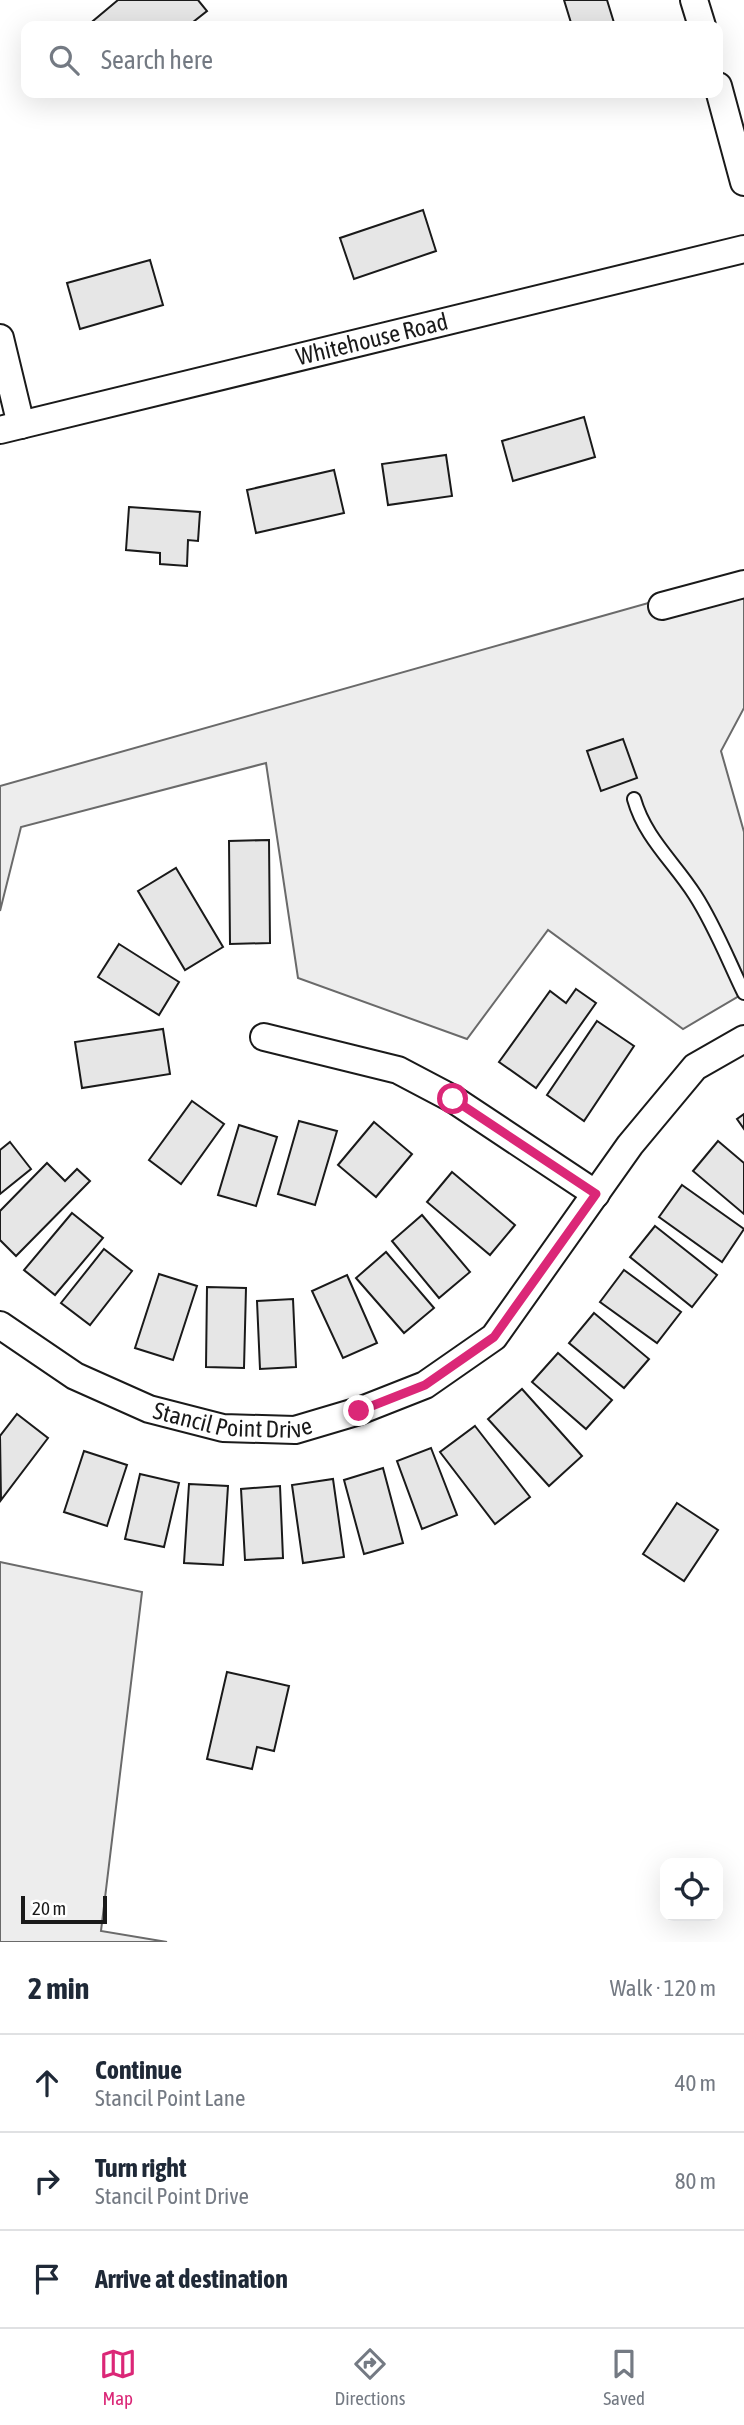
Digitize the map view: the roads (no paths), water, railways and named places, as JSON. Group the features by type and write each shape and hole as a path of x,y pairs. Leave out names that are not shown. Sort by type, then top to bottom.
{"street":[{"path":"694,0 700,21"},
{"path":"721,98 744,182"},
{"name":"Whitehouse Road","path":"10,427 744,249"},
{"path":"0,338 10,427"},
{"path":"662,606 744,584"},
{"path":"264,1037 398,1070 453,1099 596,1194"},
{"name":"Stancil Point Drive","path":"0,1325 75,1376 149,1409 223,1428 295,1430 359,1411 425,1385 494,1337 630,1146 695,1067 744,1039"}],"lane":[{"path":"634,799 640,819 658,848 694,892 711,921 744,993"}]}
